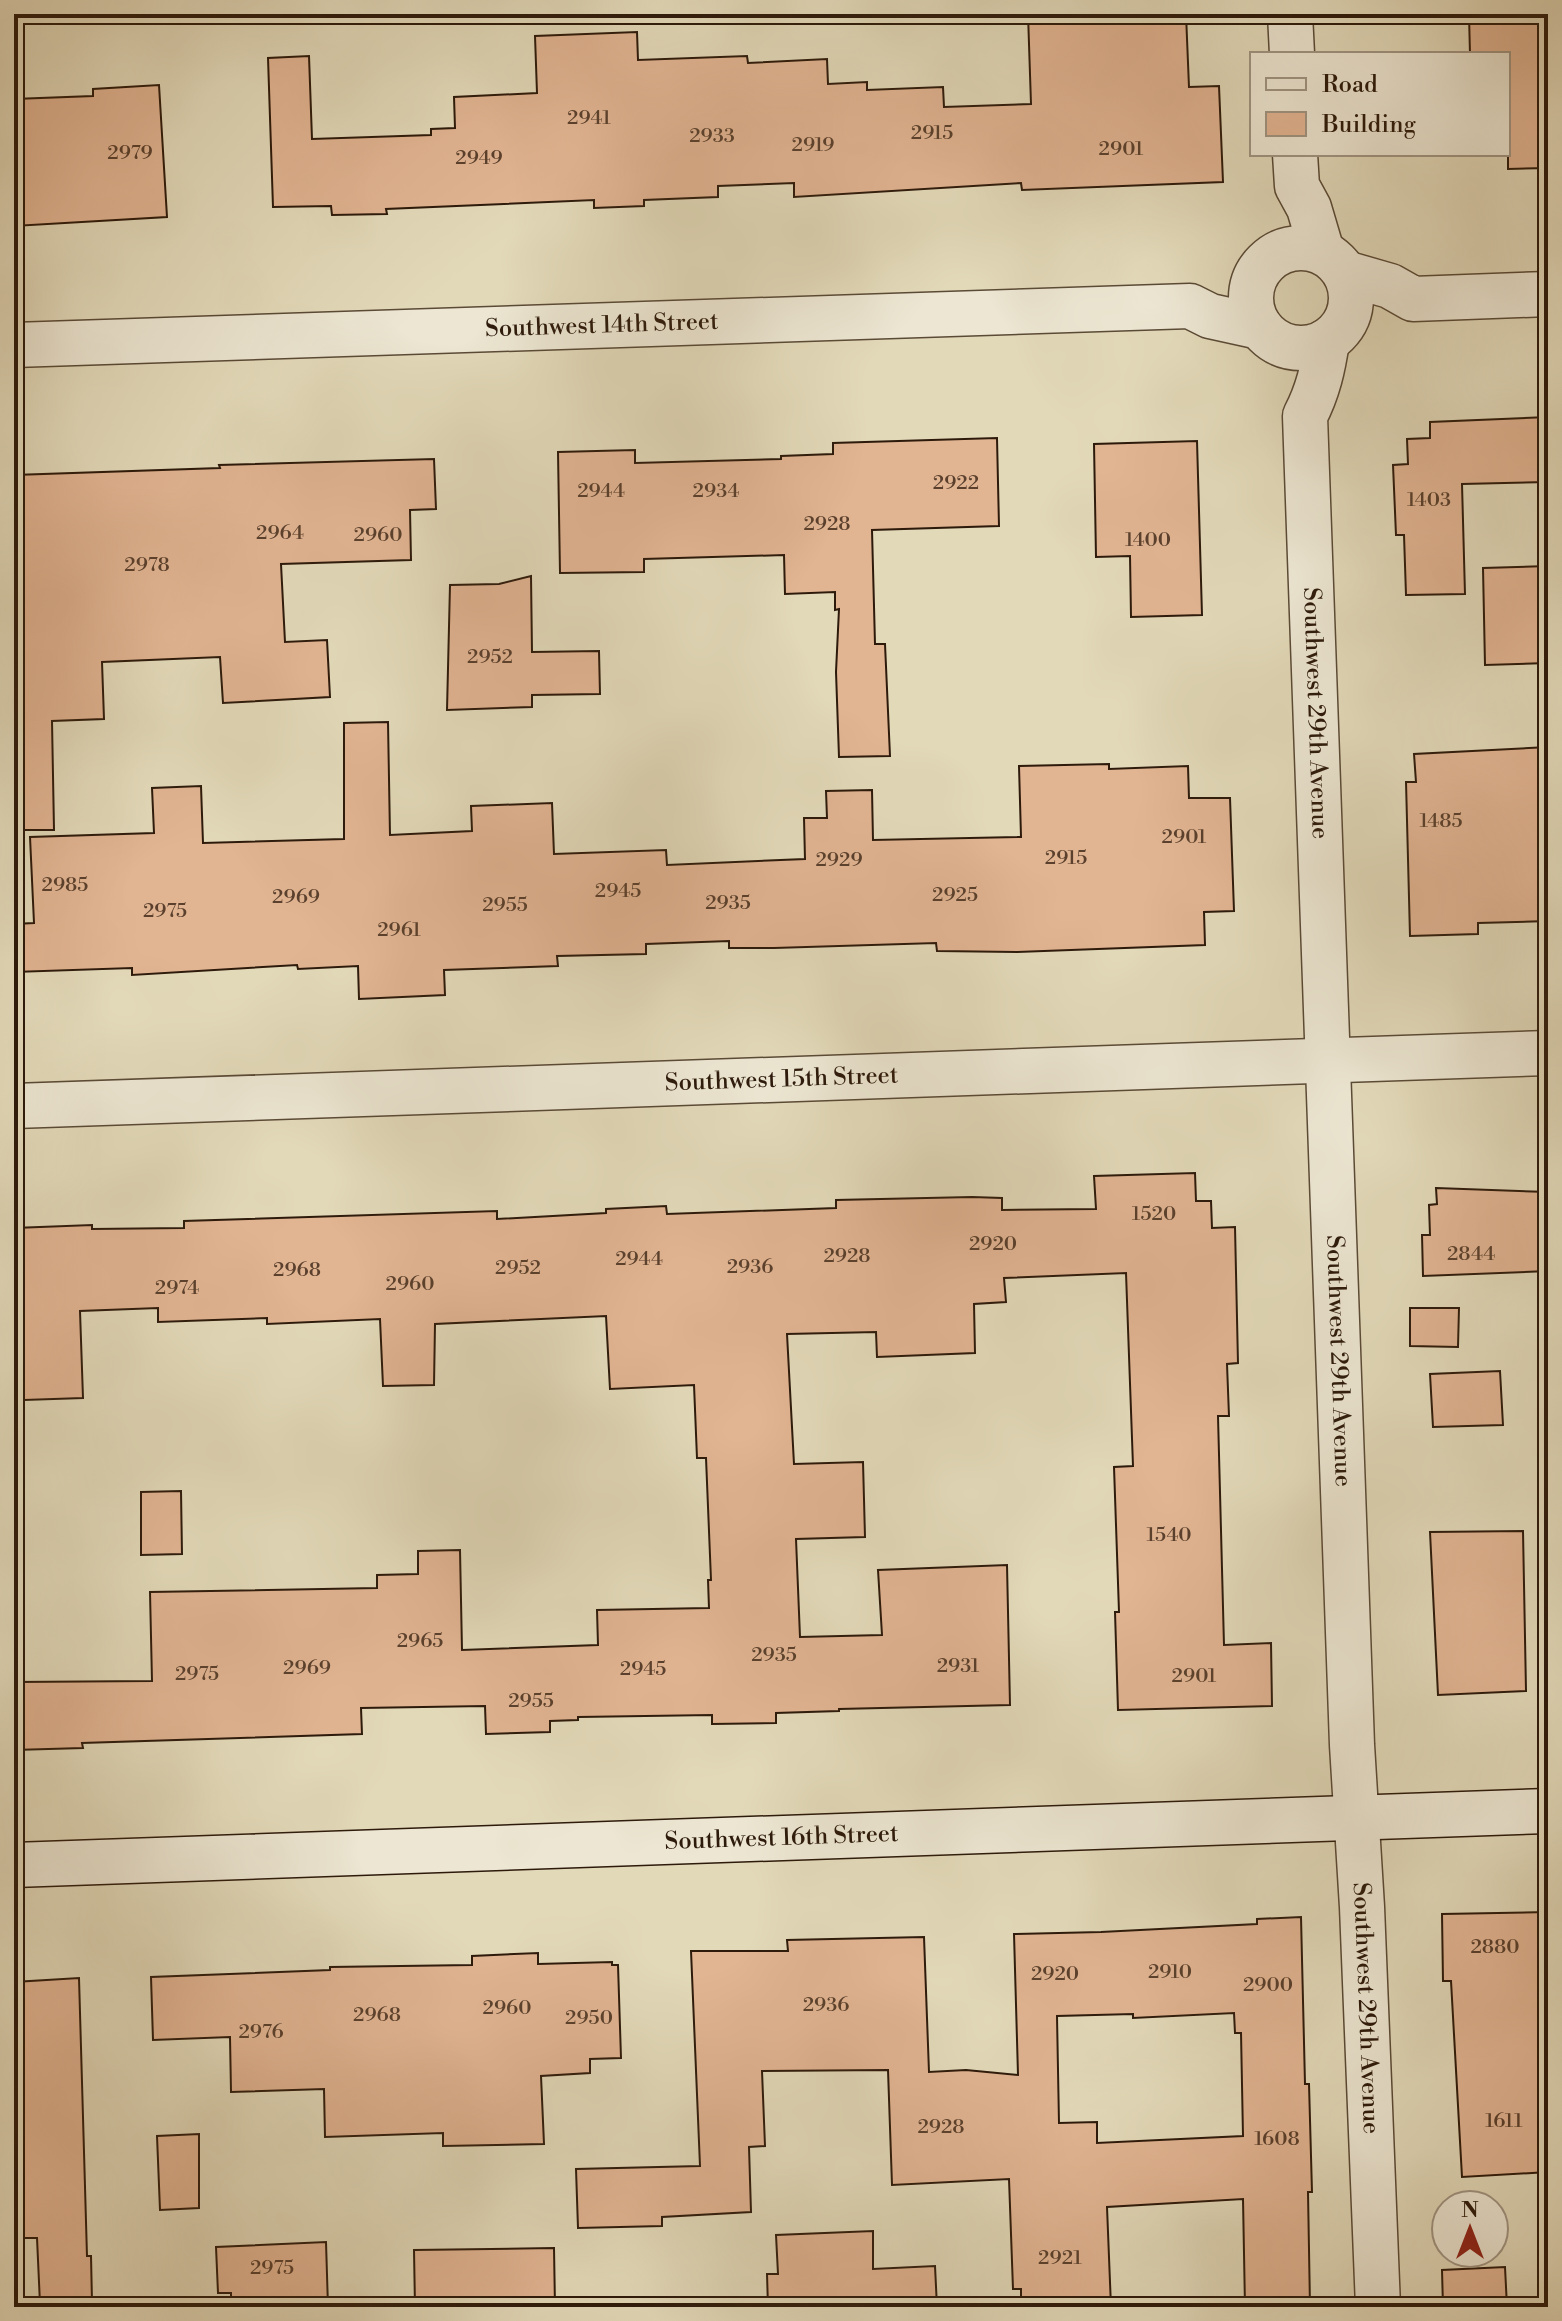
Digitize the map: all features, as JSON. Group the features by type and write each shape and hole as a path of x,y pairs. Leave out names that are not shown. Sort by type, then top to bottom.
{"street":[{"path":"1290,14 1292,52"},
{"path":"1296,170 1334,263 1351,290 1351,307 1336,332"},
{"path":"1296,170 1267,264 1251,291 1252,310 1270,335 1291,348 1304,348 1336,332 1391,315 1413,299"},
{"path":"1267,264 1291,249 1307,248 1413,299 1548,294"},
{"name":"Southwest 14th Street","path":"1190,306 1207,293 1267,264"},
{"name":"Southwest 14th Street","path":"14,345 1190,306 1210,316 1270,335"},
{"name":"Southwest 29th Avenue","path":"1336,332 1316,394 1305,416 1356,1817 1378,2307"},
{"name":"Southwest 29th Avenue","path":"1270,335 1291,394 1305,416"},
{"name":"Southwest 15th Street","path":"14,1106 1548,1053"},
{"name":"Southwest 16th Street","path":"14,1865 1548,1811"}],"building":[{"path":"1028,14 1186,14 1189,87 1219,86 1223,182 1022,190 1021,183 794,197 794,183 718,186 718,197 644,200 644,206 594,208 594,200 386,209 387,214 332,215 331,206 273,207 268,58 309,56 312,139 431,135 431,129 455,128 454,97 537,93 535,36 637,32 638,60 747,56 748,63 827,59 828,84 867,82 867,90 943,87 944,107 1031,104"},
{"path":"1542,14 1542,36 1548,36 1548,168 1508,169 1510,52 1470,52 1469,15"},
{"path":"159,85 167,217 14,226 14,99 93,96 93,89"},
{"path":"1548,417 1548,482 1462,484 1465,594 1406,595 1404,535 1396,535 1393,465 1408,464 1407,439 1430,438 1430,422"},
{"path":"997,438 999,526 872,530 875,644 885,644 890,756 839,757 836,672 839,609 835,610 835,592 785,594 784,555 644,559 644,572 560,573 558,452 635,450 635,463 781,459 781,456 833,454 833,443"},
{"path":"1197,441 1202,615 1131,617 1130,556 1096,557 1094,444"},
{"path":"434,459 436,509 410,510 411,560 281,564 285,642 327,640 330,697 223,703 220,657 102,662 104,719 52,721 54,830 14,830 14,475"},
{"path":"1548,566 1548,663 1485,665 1483,568"},
{"path":"531,576 532,652 599,651 600,694 532,695 532,707 447,710 450,585 499,584"},
{"path":"388,722 390,835 472,831 471,806 552,803 554,854 666,850 667,865 805,859 804,818 827,818 826,791 872,790 873,840 1021,837 1019,766 1109,764 1109,769 1188,766 1189,798 1230,798 1234,911 1204,912 1205,945 1017,952 937,951 936,943 774,948 729,948 729,941 646,944 646,954 557,956 558,966 444,970 445,995 359,999 358,966 298,969 297,965 132,975 132,968 14,972 14,924 34,923 30,837 154,833 152,788 201,786 203,843 344,839 344,723"},
{"path":"1548,747 1548,921 1478,923 1478,934 1410,936 1406,782 1416,782 1414,754"},
{"path":"1195,1173 1196,1201 1211,1201 1212,1228 1235,1227 1238,1363 1227,1364 1229,1416 1218,1416 1224,1645 1271,1643 1272,1706 1118,1710 1115,1612 1119,1612 1114,1467 1133,1466 1126,1273 1004,1278 1006,1302 974,1304 975,1353 877,1357 876,1332 787,1334 794,1464 863,1462 865,1537 796,1539 800,1637 882,1635 878,1570 1007,1565 1010,1705 776,1713 776,1723 712,1724 712,1715 578,1717 578,1720 550,1721 550,1732 486,1734 485,1706 361,1708 362,1734 82,1743 83,1748 14,1750 14,1682 152,1681 150,1592 377,1588 377,1575 418,1574 418,1551 460,1550 462,1650 598,1645 597,1610 709,1608 708,1580 711,1580 706,1458 697,1458 694,1385 610,1389 606,1316 435,1324 434,1385 383,1386 380,1319 267,1324 267,1318 158,1322 158,1308 80,1311 83,1398 24,1400 23,1364 15,1364 14,1228 92,1225 92,1229 184,1228 184,1221 497,1211 497,1219 666,1206 667,1214 836,1208 836,1200 972,1197 1002,1198 1002,1210 1096,1209 1094,1176"},
{"path":"1436,1188 1548,1192 1548,1271 1423,1276 1422,1235 1430,1235 1429,1205 1437,1204"},
{"path":"1410,1308 1459,1308 1458,1347 1410,1346"},
{"path":"1500,1371 1503,1425 1433,1427 1430,1374"},
{"path":"181,1491 182,1554 141,1555 141,1492"},
{"path":"1523,1531 1526,1691 1438,1695 1430,1532"},
{"path":"1548,1912 1548,1980 1539,1980 1543,2069 1548,2069 1548,2172 1462,2177 1451,1981 1443,1981 1442,1914"},
{"path":"1301,1917 1305,2084 1309,2084 1312,2192 1308,2192 1310,2307 1245,2307 1243,2199 1107,2207 1111,2307 1021,2307 1021,2289 1013,2289 1009,2179 892,2185 888,2070 762,2071 765,2146 749,2147 751,2212 662,2217 662,2226 578,2228 576,2169 700,2166 691,1951 788,1951 787,1940 924,1937 929,2072 966,2070 1018,2075 1014,1934 1257,1924 1257,1919","holes":["1234,2013 1235,2033 1241,2033 1243,2136 1097,2143 1097,2122 1059,2123 1057,2016 1133,2014 1133,2018"]},
{"path":"538,1953 538,1964 612,1962 612,1965 618,1965 621,2058 590,2059 590,2073 541,2076 544,2144 443,2146 443,2133 325,2137 324,2089 231,2092 230,2037 153,2040 151,1977 330,1970 330,1967 472,1965 472,1956"},
{"path":"79,1978 87,2256 91,2256 92,2302 40,2304 37,2238 14,2238 14,1982"},
{"path":"199,2134 199,2208 160,2210 157,2136"},
{"path":"873,2231 873,2269 935,2266 937,2307 768,2307 767,2274 778,2274 776,2235"},
{"path":"326,2242 328,2307 231,2307 231,2293 218,2293 216,2247"},
{"path":"554,2248 555,2307 415,2307 414,2250"},
{"path":"1505,2269 1507,2307 1443,2307 1442,2270"}]}
